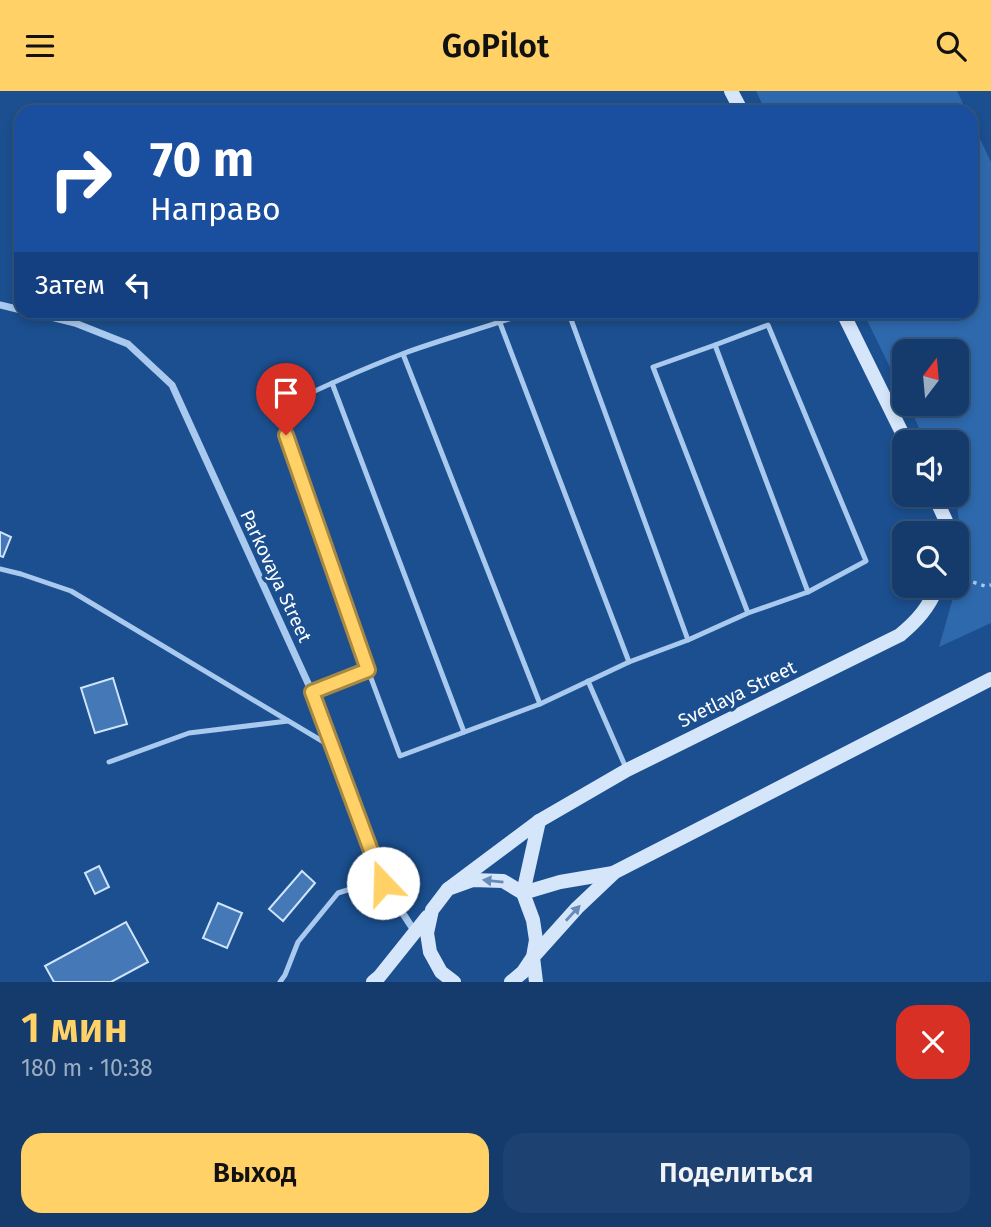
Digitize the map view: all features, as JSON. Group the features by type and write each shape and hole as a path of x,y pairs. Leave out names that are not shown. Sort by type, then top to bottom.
{"main road":[{"path":"846,319 901,430"},
{"name":"Svetlaya Street","path":"373,982 416,933 448,889 539,821 627,770 900,635 917,620 932,598"},
{"path":"511,982 523,972 577,908 615,872 991,679"},
{"path":"536,982 533,957 536,940 533,920 523,893 539,821"},
{"path":"448,889 473,880 503,881 523,893 561,882 615,872"},
{"path":"432,911 427,933 430,953 441,972 454,982"}],"street":[{"name":"Parkovaya Street","path":"59,319 128,344 172,385 312,692 383,883 416,933"}],"lane":[{"path":"511,319 403,353 277,409 400,756 540,704 629,662 688,640 748,613 808,592 866,561 768,325 653,367 748,613"},
{"path":"571,319 688,640"},
{"path":"500,323 629,662"},
{"path":"715,345 808,592"},
{"path":"403,353 540,704"},
{"path":"332,383 464,732"},
{"path":"0,569 71,591 332,748"},
{"path":"312,692 368,670"},
{"path":"588,681 627,770"},
{"path":"109,762 189,733 288,721"},
{"path":"280,982 298,942 338,893 383,883"}],"path":[{"path":"969,581 991,585"}],"shaded area":[{"path":"756,91 957,91 964,105 763,105"},
{"path":"978,135 991,162 991,623 939,647 953,598 969,598 969,521 959,521 957,507 969,507 969,430 920,430 914,417 970,417 970,339 892,339 892,371 866,319 978,319"}],"building":[{"path":"0,532 11,537 3,557 0,556"},
{"path":"113,678 127,724 95,733 81,688"},
{"path":"99,866 109,887 95,894 85,873"},
{"path":"302,871 315,883 283,921 269,909"},
{"path":"218,903 242,913 227,948 203,938"},
{"path":"126,922 148,962 111,982 54,982 45,966"}],"route":[{"path":"286,435 368,670 312,692 383,883"}]}
